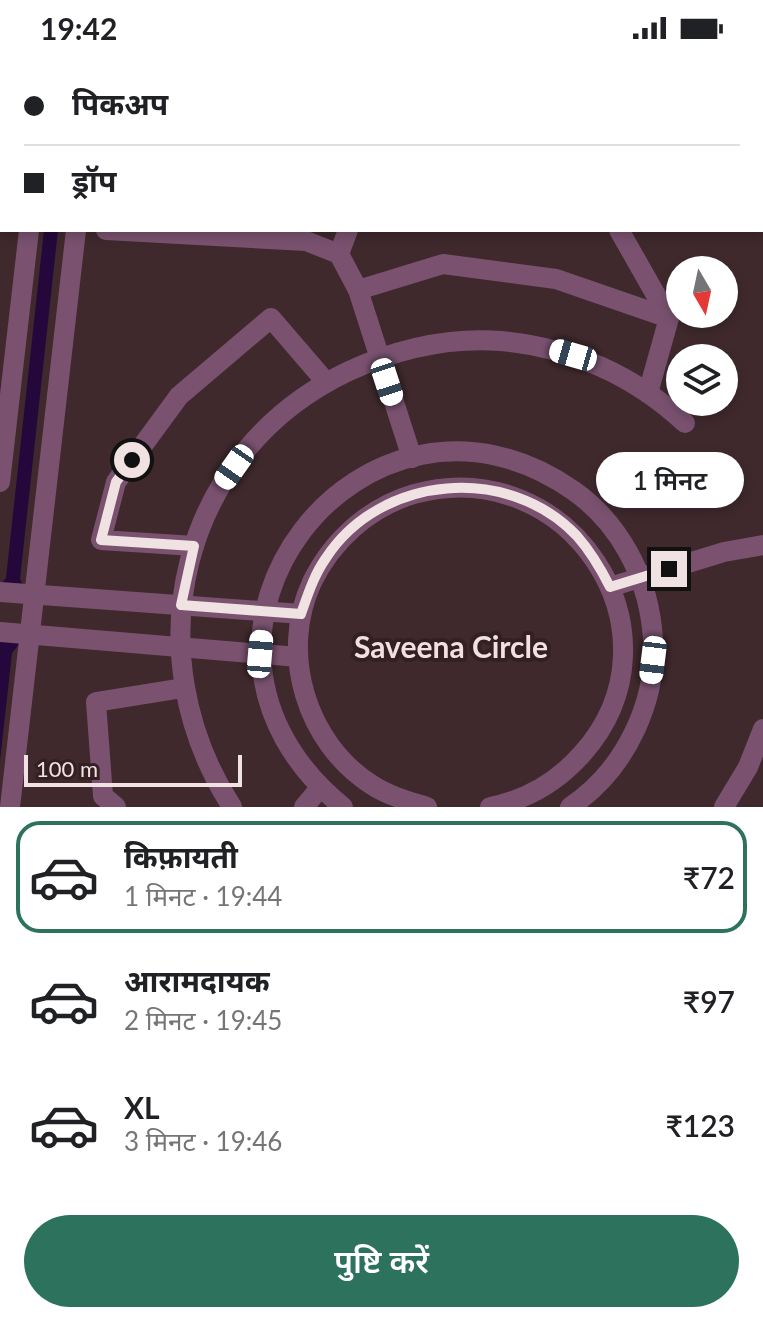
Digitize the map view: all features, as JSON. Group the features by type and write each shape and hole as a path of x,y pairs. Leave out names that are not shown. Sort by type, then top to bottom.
{"street":[{"path":"0,482 4,418 29,232"},
{"path":"10,807 76,232"},
{"path":"142,232 306,241 339,254 358,290 412,458"},
{"path":"339,254 347,232"},
{"path":"620,232 666,313"},
{"path":"358,290 443,264 556,279 666,317"},
{"path":"194,546 101,540 116,482 179,396 271,318 326,382"},
{"path":"648,393 666,328"},
{"path":"232,807 207,765 183,688 179,647 181,605 194,546 207,513 245,452 269,425 296,402 326,382 378,357 433,344 490,340 545,348 599,365 648,393 685,423"},
{"path":"343,807 320,788 296,759 277,727 263,679 260,654 264,611 278,568 300,530 332,497 369,473 412,458 463,452 513,460 538,469 581,496 617,533 641,579 649,605 653,646 650,687 642,713 617,762 599,783 570,807"},
{"path":"427,807 399,799 372,784 337,754 312,716 302,687 298,657 301,614 319,570 347,532 372,513 400,498 446,488 494,490 524,500 551,515 576,535 596,560 619,614 622,641 618,682 605,721 591,744 551,782 527,796 495,806"},
{"path":"610,587 724,552 763,545"},
{"path":"0,592 301,614"},
{"path":"0,632 298,657"},
{"path":"106,803 96,702 183,688"},
{"path":"724,807 748,767 763,729"},
{"path":"304,807 320,788"}],"shaded area":[{"path":"44,232 58,232 20,579 26,590 0,585 6,578"},
{"path":"0,640 20,643 12,653 0,761"}],"district":[{"name":"Saveena Circle","path":"451,646"}],"route":[{"path":"132,460 116,482 101,540 194,546 181,605 301,614 311,584 327,556 347,532 372,513 400,498 431,490 462,487 494,490 524,500 551,515 576,535 596,560 610,587 669,569"}]}
